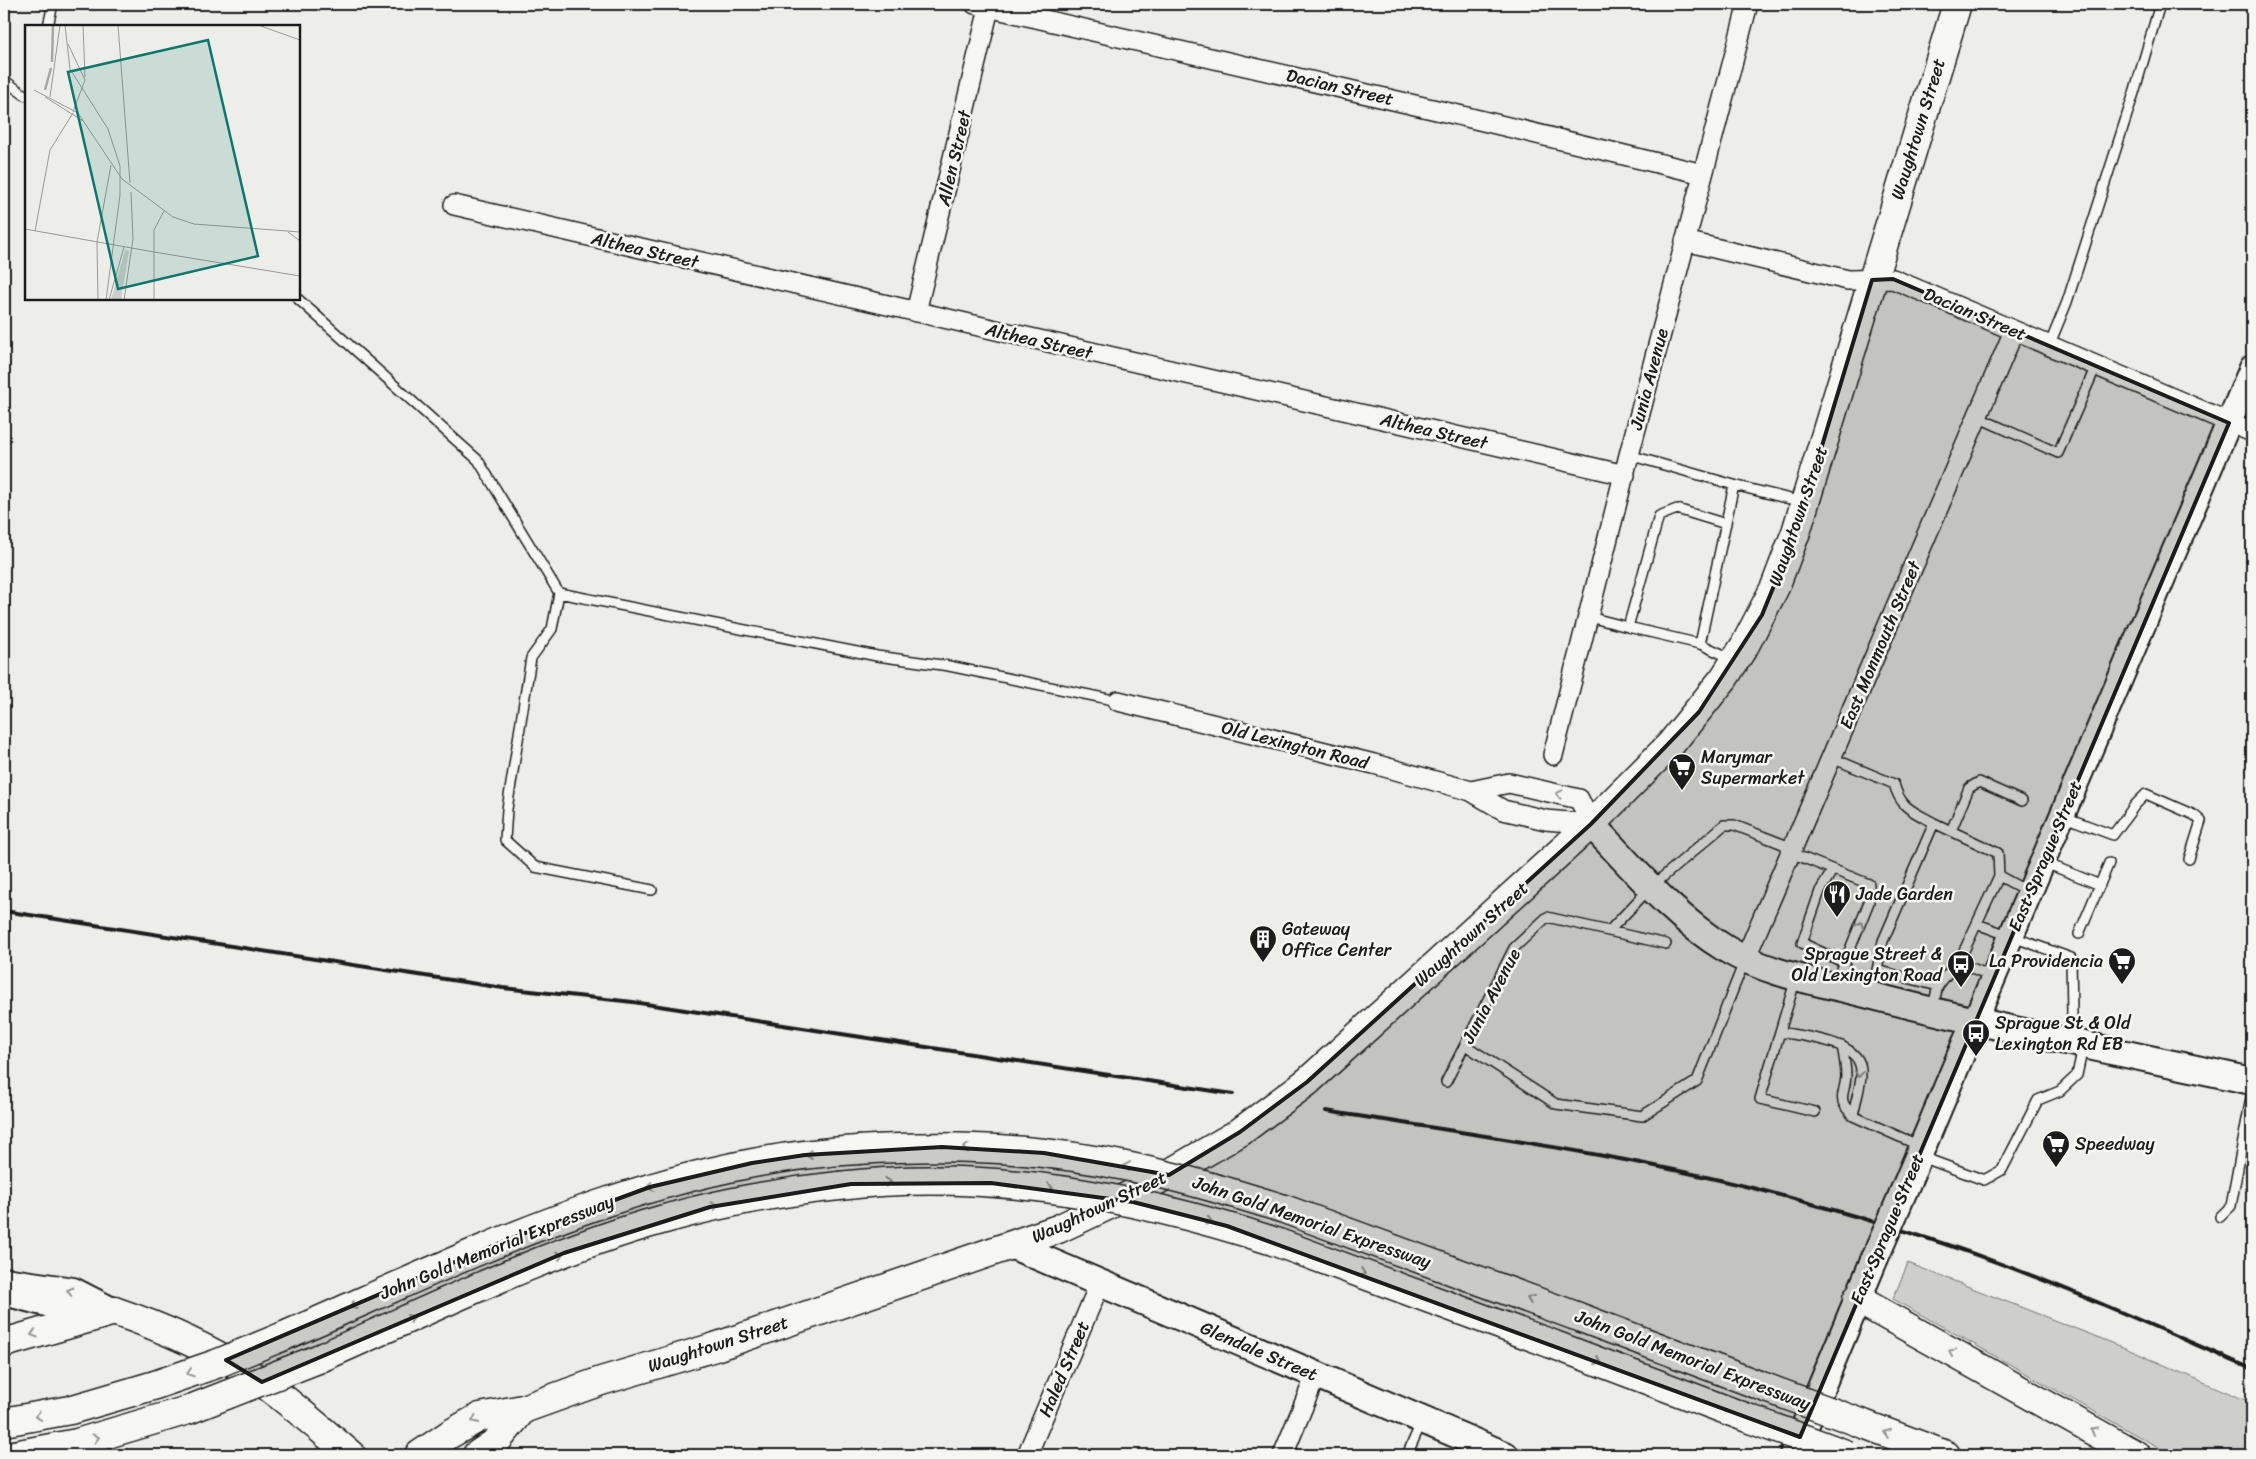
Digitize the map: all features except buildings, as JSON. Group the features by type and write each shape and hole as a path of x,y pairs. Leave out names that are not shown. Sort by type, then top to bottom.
{"main road":[{"name":"Waughtown Street","path":"418,1455 480,1417 523,1409 601,1381 715,1347 1013,1246 1058,1229 1141,1190 1240,1132 1307,1082 1590,824 1670,745 1699,712 1735,660 1775,587 1805,503 1957,4"},
{"name":"Old Lexington Road","path":"1590,824 1691,925 1746,960 1796,977 1840,975 1866,994 1931,1011 2252,1081"},
{"name":"East Sprague Street","path":"1793,1455 1975,1021"},
{"name":"John Gold Memorial Expressway","path":"4,1422 70,1410 152,1386 216,1364 506,1240 650,1187 752,1163 858,1150 942,1147 1044,1153 1140,1168 1237,1194 1284,1209 1576,1316 1946,1455"},
{"name":"John Gold Memorial Expressway","path":"14,1455 77,1443 188,1410 318,1359 518,1271 660,1220 758,1196 839,1186 922,1181 1040,1186 1133,1202 1227,1226 1274,1241 1848,1455"},
{"name":"Glendale Street","path":"1013,1246 1423,1420 1470,1445 1505,1455"},
{"path":"1857,1299 2136,1455"},
{"path":"4,1343 114,1311 179,1336 232,1363 280,1395 350,1455"},
{"path":"477,1455 496,1442 523,1409"}],"street":[{"name":"Junia Avenue","path":"1553,755 1629,455 1748,4"},
{"name":"Dacian Street","path":"985,5 1444,111 1704,174"},
{"name":"Allen Street","path":"916,312 985,5"},
{"name":"Althea Street","path":"454,205 1625,475"},
{"name":"Dacian Street","path":"1685,242 1848,280 1893,279 2252,432"},
{"name":"East Monmouth Street","path":"1746,960 2014,331"},
{"name":"East Sprague Street","path":"1975,1021 2252,368"},
{"name":"Old Lexington Road","path":"1118,701 1374,764 1471,791 1503,810 1546,820 1590,824 1579,799 1509,783 1471,791"},
{"path":"4,1280 74,1290 114,1311"},
{"name":"Haled Street","path":"1027,1455 1100,1283"},
{"path":"4,1293 69,1310 114,1311"},
{"path":"1283,1455 1316,1375"}],"lane":[{"path":"48,25 53,4"},
{"path":"2049,346 2067,302 2134,93 2160,4"},
{"path":"4,80 25,95"},
{"path":"299,300 478,460 559,593 552,629 532,658 506,809 505,840 535,867 652,890"},
{"path":"1977,417 2058,453 2096,366"},
{"path":"1629,455 1805,503"},
{"path":"1700,644 1734,485"},
{"path":"1628,628 1659,516 1677,510 1726,524"},
{"path":"559,593 877,656 949,666 1118,701"},
{"path":"1589,617 1700,644 1735,660"},
{"path":"1832,758 1894,784 1898,799 1907,808 1998,853 2000,876 1957,962 1938,986 1931,1011"},
{"path":"1951,831 1969,788 1978,782 2022,801"},
{"path":"2062,816 2113,835 2134,805 2146,794 2194,815 2201,821 2189,859"},
{"path":"1866,994 1877,970 1883,941 1934,823"},
{"path":"1609,931 1651,887 1724,825 1730,824 1832,871 1869,884 1869,902 1840,975 1802,943 1820,891 1832,871"},
{"path":"2042,862 2100,885"},
{"path":"2078,934 2109,863"},
{"path":"2000,876 2030,892"},
{"name":"Junia Avenue","path":"1446,1082 1514,948 1547,916 1609,931"},
{"path":"1842,1046 1846,1078 1841,1098 1844,1107 1852,1116 1920,1151 1984,1180 2002,1170 2038,1100 2060,1091 2077,1075 2076,1043 2072,1014 2071,958 2012,935 1977,924"},
{"path":"1609,931 1666,944"},
{"path":"1464,1045 1556,1104 1642,1116 1697,1081 1746,960"},
{"path":"1957,962 1994,978"},
{"path":"1877,970 1938,986"},
{"path":"1796,977 1760,1099 1815,1112"},
{"path":"1780,1032 1842,1046 1858,1057 1862,1073 1852,1116"},
{"path":"2220,1217 2231,1206 2252,1092"},
{"path":"1407,1455 1423,1420"}],"highlighted area":[{"path":"1893,279 2229,423 1800,1437 1227,1226 1133,1202 991,1183 851,1184 710,1207 564,1253 262,1382 226,1360 506,1240 650,1187 752,1163 805,1155 942,1147 1044,1153 1169,1175 1240,1132 1307,1082 1591,824 1699,712 1762,615 1796,532 1872,280"}],"shaded area":[{"path":"1908,1263 2125,1348 2252,1403 2252,1455 2172,1455 1893,1299"}],"railway":[{"path":"4,911 503,988 633,1002 1233,1094"},
{"path":"1326,1111 1504,1139 1681,1171 1798,1200 1896,1228 2026,1273 2252,1369"}],"place":[{"name":"Marymar Supermarket","path":"1682,791"},
{"name":"Jade Garden","path":"1837,918"},
{"name":"Gateway Office Center","path":"1263,963"},
{"name":"La Providencia","path":"2122,985"},
{"name":"Sprague Street & Old Lexington Road","path":"1961,988"},
{"name":"Sprague St & Old Lexington Rd EB","path":"1976,1057"},
{"name":"Speedway","path":"2056,1168"}]}
